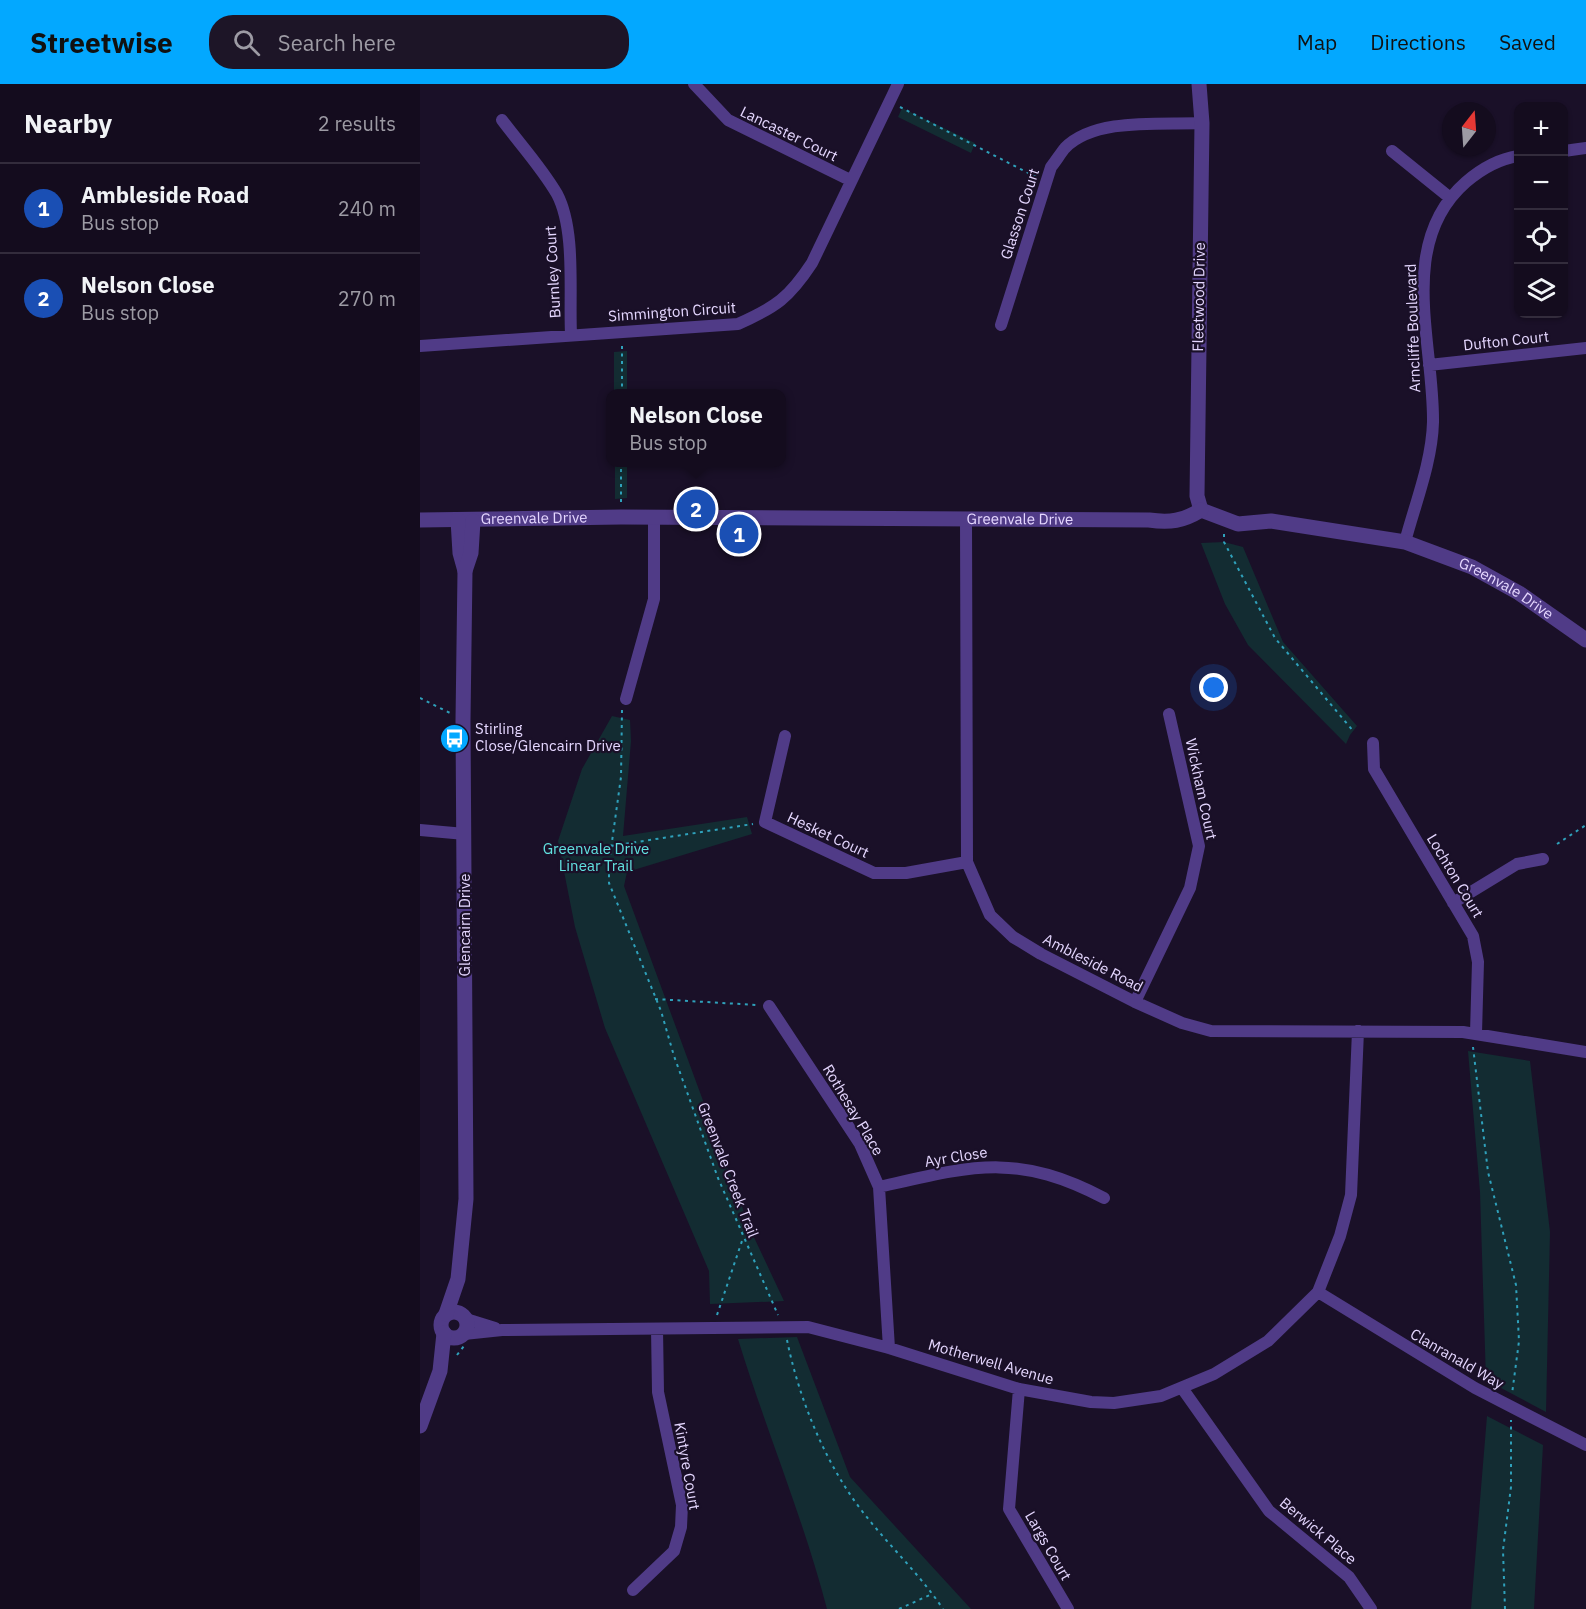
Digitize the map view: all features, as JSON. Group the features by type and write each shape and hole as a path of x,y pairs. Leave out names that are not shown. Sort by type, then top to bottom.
{"street":[{"name":"Lancaster Court","path":"694,84 715,108 734,124 850,180"},
{"name":"Simmington Circuit","path":"420,346 738,324 769,311 793,291 812,263 898,84"},
{"name":"Fleetwood Drive","path":"1199,84 1202,123 1197,496 1201,510"},
{"name":"Burnley Court","path":"502,120 556,194 564,212 568,230 571,334"},
{"name":"Glasson Court","path":"1001,325 1051,167 1066,147 1083,135 1108,127 1202,123"},
{"path":"1568,150 1586,148"},
{"path":"1392,152 1449,197"},
{"name":"Arncliffe Boulevard","path":"1405,542 1430,450 1433,422 1423,276 1427,244 1449,197 1478,172 1514,156"},
{"name":"Dufton Court","path":"1429,365 1586,348"},
{"name":"Greenvale Drive","path":"420,520 654,518 1149,520 1171,523 1187,519 1201,510 1238,524 1271,521 1405,542 1472,567 1519,593 1586,640"},
{"path":"626,699 654,599 654,518"},
{"name":"Glencairn Drive","path":"420,1425 440,1371 464,1326 458,1279 466,1200 463,720 465,571 460,553 465,521"},
{"name":"Ambleside Road","path":"966,521 967,862 990,915 1013,937 1135,1002 1182,1023 1211,1030 1358,1031 1474,1037 1586,1052"},
{"name":"Wickham Court","path":"1135,1002 1190,888 1199,846 1169,714"},
{"name":"Hesket Court","path":"785,736 765,822 874,873 906,873 967,862"},
{"name":"Lochton Court","path":"1373,743 1374,769 1473,936 1478,962 1474,1037"},
{"path":"420,830 465,834"},
{"path":"1454,903 1517,864 1543,859"},
{"name":"Rothesay Place","path":"769,1006 860,1144 879,1187 889,1348"},
{"name":"Motherwell Avenue","path":"464,1326 501,1330 808,1327 889,1348 1019,1389 1091,1402 1114,1403 1161,1396 1214,1374 1268,1341 1318,1292 1340,1236 1351,1196 1358,1031"},
{"name":"Ayr Close","path":"879,1187 987,1165 1030,1168 1072,1181 1104,1198"},
{"name":"Glencairn Drive","path":"440,1371 444,1334 441,1325 458,1279"},
{"name":"Clanranald Way","path":"1318,1292 1475,1388 1586,1445"},
{"path":"444,1334 453,1338 464,1326 453,1311 446,1314"},
{"name":"Kintyre Court","path":"633,1590 674,1551 681,1527 682,1505 658,1392 657,1329"},
{"name":"Berwick Place","path":"1182,1388 1269,1511 1349,1577 1371,1609"},
{"name":"Largs Court","path":"1019,1389 1009,1509 1068,1609"}],"path":[{"path":"888,104 901,108 1031,173 1046,185"},
{"path":"622,331 622,389"},
{"path":"621,467 621,518"},
{"path":"1224,531 1224,542 1275,638 1354,732"},
{"path":"420,698 463,720"},
{"name":"Greenvale Creek Trail","path":"626,699 621,717 621,777 611,846 609,883 656,999 718,1178 784,1327 800,1390 839,1474 861,1510 933,1594 943,1609"},
{"path":"611,846 765,822"},
{"path":"1557,844 1586,825"},
{"path":"656,999 769,1006"},
{"path":"1474,1037 1488,1172 1516,1285 1519,1341 1511,1407 1511,1487 1503,1550 1505,1609"},
{"path":"714,1328 743,1238"},
{"path":"899,1609 933,1594"}],"green space":[{"path":"902,108 975,143 971,153 898,117"},
{"path":"627,351 627,389 614,389 614,352"},
{"path":"615,467 627,467 627,498 615,499"},
{"path":"1224,542 1243,547 1283,642 1357,726 1346,744 1248,645 1225,604 1201,543"},
{"name":"Greenvale Drive Linear Trail","path":"612,716 630,720 631,741 623,836 747,817 752,834 627,872 624,886 751,1231 784,1301 710,1304 709,1271 605,1028 575,927 558,841 582,769"},
{"path":"1468,1051 1530,1061 1550,1232 1546,1412 1486,1380 1480,1192"},
{"path":"797,1337 850,1477 971,1609 827,1609 807,1541 738,1339"},
{"path":"1487,1416 1543,1445 1534,1609 1471,1609"}],"place":[{"name":"Nelson Close","path":"696,509"},
{"name":"Ambleside Road","path":"739,534"},
{"name":"Stirling Close/Glencairn Drive","path":"454,738"}]}
